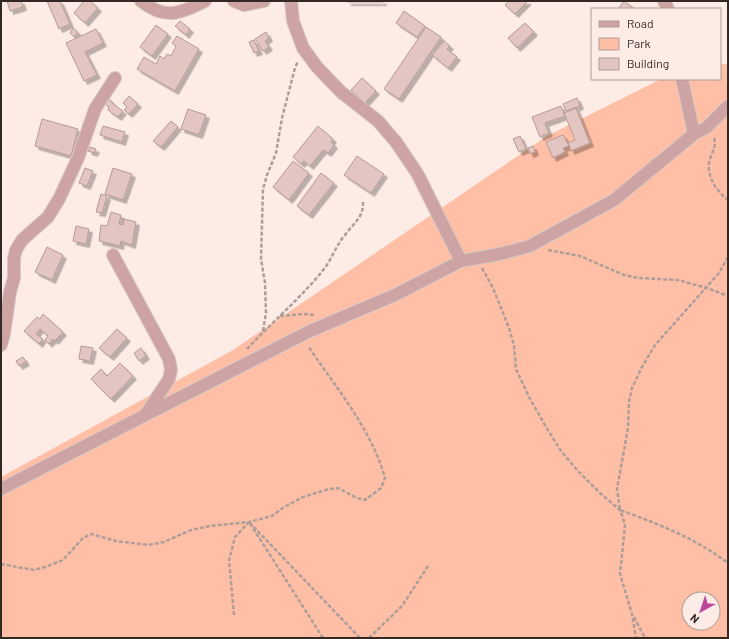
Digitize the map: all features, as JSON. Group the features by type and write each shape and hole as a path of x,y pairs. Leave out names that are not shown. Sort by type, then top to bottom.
{"street":[{"path":"141,1 155,10 166,14 177,14 205,1"},
{"path":"234,1 244,5 264,1"},
{"path":"291,1 292,21 303,48 341,92 378,121 396,142 417,173 461,261"},
{"path":"1,346 10,292 14,278 14,258 16,250 22,240 48,217 59,199 78,158 95,109 115,78"},
{"path":"682,80 694,134"},
{"path":"3,484 145,415 301,335 395,295 461,261 500,254 530,246 614,200 694,134 706,128 728,106"},
{"path":"112,255 169,359 171,370 169,379 145,415"}],"path":[{"path":"264,331 266,313 265,283 261,259 263,189 266,175 276,152 282,118 295,68 303,48"},
{"path":"706,128 716,142 710,159 710,173 720,194 728,200"},
{"path":"246,350 325,268 344,236 358,220 364,210 363,202"},
{"path":"530,246 580,256 624,274 638,278 678,280 707,288 728,296"},
{"path":"636,638 632,614 620,574 626,526 620,510 617,489 628,428 629,402 632,388 655,345 707,288 719,273 728,256"},
{"path":"476,258 493,288 509,328 514,346 516,369 529,398 561,451 578,471 620,510 659,524 683,535 728,562"},
{"path":"280,316 305,314 316,315 334,320"},
{"path":"1,564 34,570 45,568 63,560 83,538 91,534 137,545 148,545 164,542 191,530 210,526 249,522 272,516 284,507 303,497 329,489 338,488 357,498 365,500 381,488 385,478 374,448 362,427 301,335"},
{"path":"234,615 229,560 236,537 249,522"},
{"path":"249,522 323,638"},
{"path":"249,522 360,638"},
{"path":"369,638 402,606 428,566"},
{"path":"632,614 645,638"}],"green space":[{"path":"721,63 728,65 728,638 1,638 1,477 233,350 547,136 659,80 721,80"}],"building":[{"path":"7,1 21,1 23,7 10,11"},
{"path":"47,1 60,1 70,24 59,29"},
{"path":"84,1 90,1 98,8 85,23 74,13"},
{"path":"383,1 383,2 348,2"},
{"path":"509,1 528,1 515,14 505,5"},
{"path":"624,1 634,8 619,8"},
{"path":"404,11 425,26 417,37 396,23"},
{"path":"180,21 190,29 186,35 175,26"},
{"path":"525,23 534,32 517,48 508,38"},
{"path":"156,25 168,34 152,56 140,47"},
{"path":"426,27 441,37 399,99 384,89"},
{"path":"73,28 78,32 74,37 70,33"},
{"path":"96,29 103,43 85,52 97,75 84,81 66,43"},
{"path":"266,32 269,38 265,41 269,47 263,51 255,39"},
{"path":"177,36 199,49 175,91 137,69 144,57 156,64 160,56 164,59 167,54 171,56 176,46 172,43"},
{"path":"254,40 259,51 254,53 249,42"},
{"path":"444,41 450,46 447,49 457,57 448,68 432,55"},
{"path":"362,78 376,91 365,103 351,90"},
{"path":"129,96 138,104 129,114 124,110 127,107 123,103"},
{"path":"109,98 113,104 123,111 118,117 108,110 109,107 105,104"},
{"path":"577,98 580,106 566,111 563,104"},
{"path":"561,106 565,116 545,123 549,133 540,137 532,117"},
{"path":"576,108 590,143 571,151 568,143 575,140 564,113"},
{"path":"188,109 206,115 199,135 181,129"},
{"path":"42,119 78,129 71,156 35,146"},
{"path":"171,121 178,127 161,147 153,141"},
{"path":"103,126 125,132 122,142 100,135"},
{"path":"318,126 333,139 331,142 334,145 328,153 323,150 310,166 304,161 301,164 293,157"},
{"path":"563,135 569,146 563,148 565,152 553,158 546,142"},
{"path":"520,136 526,149 519,152 513,139"},
{"path":"533,146 535,152 530,154 528,148"},
{"path":"90,147 96,149 94,153 88,151"},
{"path":"357,156 384,174 371,193 344,175"},
{"path":"293,161 309,173 289,200 273,187"},
{"path":"85,168 93,171 87,186 79,183"},
{"path":"113,168 132,174 123,200 105,194"},
{"path":"321,173 334,183 309,215 297,206"},
{"path":"101,194 107,196 102,213 96,212"},
{"path":"111,212 121,215 119,224 123,225 124,219 136,222 132,245 121,241 120,246 99,241 101,225 107,226"},
{"path":"76,226 89,229 86,244 73,241"},
{"path":"47,247 63,255 52,280 35,272"},
{"path":"43,314 63,332 55,341 53,339 49,344 45,340 48,336 40,329 36,334 43,339 39,344 24,331 37,317 40,319"},
{"path":"117,329 127,338 110,357 99,348"},
{"path":"81,346 93,348 90,361 79,359"},
{"path":"141,348 146,356 139,361 134,353"},
{"path":"23,357 26,362 19,366 16,361"},
{"path":"120,363 133,376 111,399 91,379 101,369 107,376"}]}
